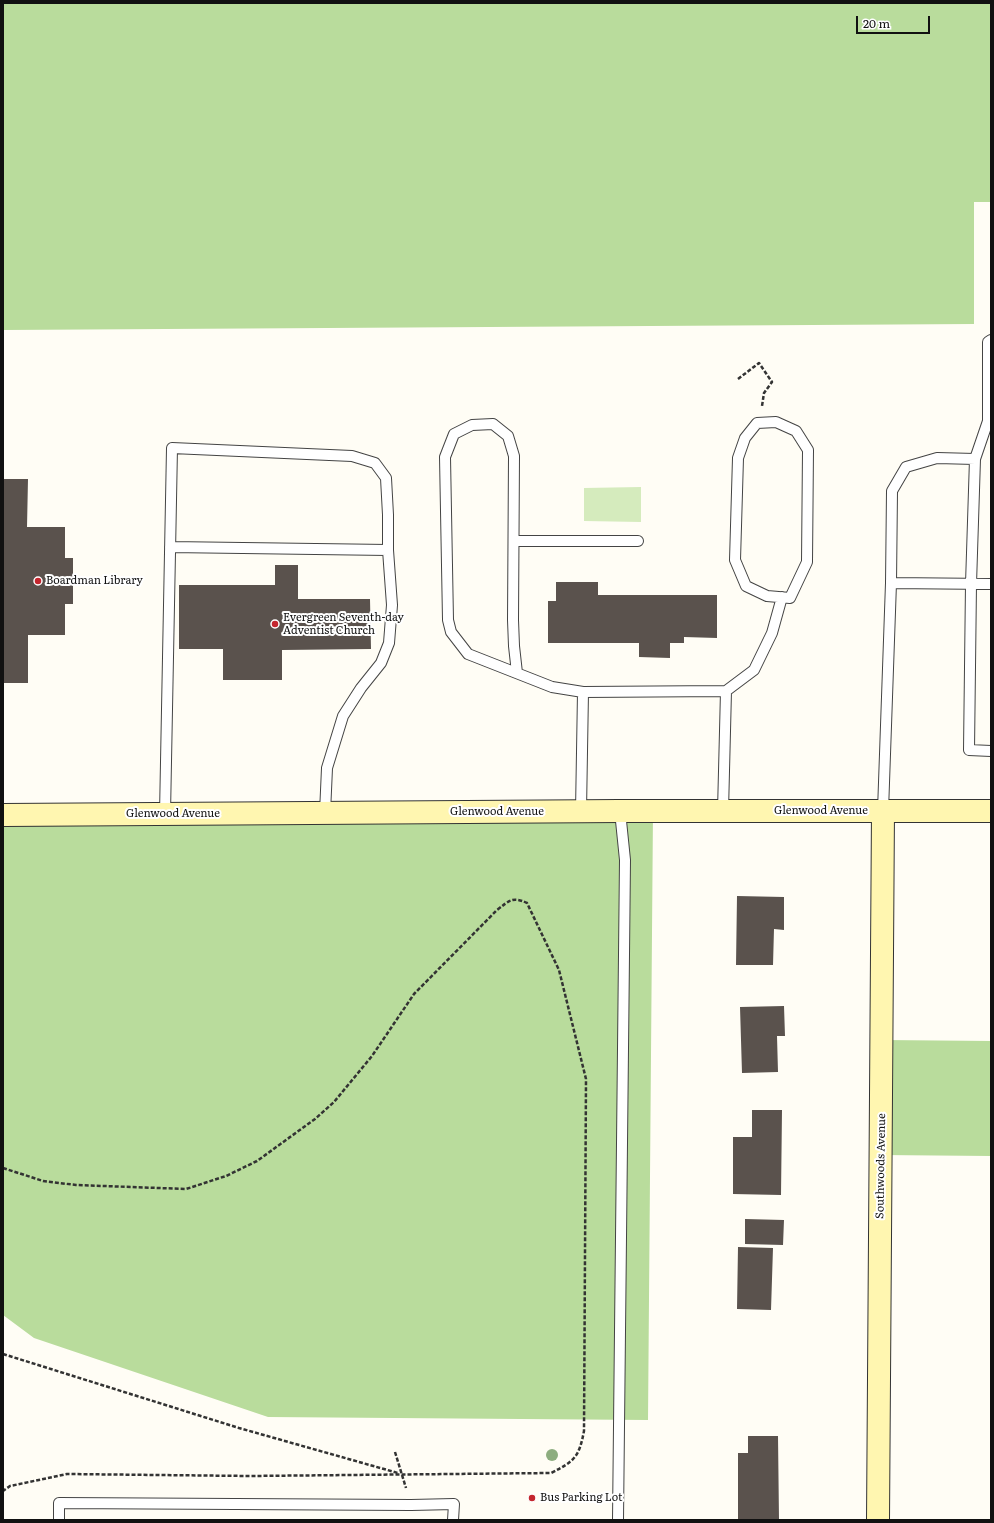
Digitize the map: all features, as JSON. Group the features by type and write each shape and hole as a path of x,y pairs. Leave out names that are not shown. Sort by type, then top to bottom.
{"street":[{"name":"Glenwood Avenue","path":"3,815 581,811 991,811"},
{"name":"Southwoods Avenue","path":"878,1520 883,811"}],"lane":[{"path":"991,340 988,342 988,421 975,459 971,584 969,750 991,750"},
{"path":"776,422 796,431 808,450 807,562 790,598 782,597 767,596 746,586 736,560 738,458 744,438 757,423 776,422"},
{"path":"517,673 513,620 514,456 508,436 493,424 472,425 454,434 445,458 448,620 451,632 468,654 552,687 583,692 726,691 754,670 772,633 782,597"},
{"path":"165,814 172,448 352,456 375,463 386,478 388,550 392,606 389,643 381,663 361,688 343,716 327,768 325,813"},
{"path":"883,811 891,583 892,491 906,466 937,458 975,459"},
{"path":"514,542 638,541"},
{"path":"170,547 388,550"},
{"path":"891,583 991,584"},
{"path":"723,811 726,691"},
{"path":"581,811 583,692"},
{"path":"618,1520 625,860 620,811"},
{"path":"59,1520 59,1503 454,1504 453,1520"}],"path":[{"path":"738,379 758,363 772,382 764,393 762,406 766,422"},
{"path":"3,1168 43,1181 76,1185 186,1189 226,1176 257,1161 312,1121 334,1102 372,1056 414,994 497,910 508,901 518,899 527,903 559,970 586,1079 584,1431 580,1448 570,1463 551,1473 250,1476 67,1474 10,1486 3,1491"},
{"path":"3,1354 239,1428 402,1475"},
{"path":"395,1452 412,1505"}],"green space":[{"path":"3,3 991,3 991,202 974,202 974,324 3,330"},
{"path":"641,487 641,522 584,521 584,488"},
{"path":"653,811 648,1420 268,1417 34,1338 3,1315 3,815"},
{"path":"882,1040 991,1041 991,1156 881,1155"}],"building":[{"name":"Boardman Library","path":"3,479 28,479 27,527 65,527 65,558 73,558 73,604 65,604 65,635 28,635 28,683 3,683"},
{"name":"Evergreen Seventh-day Adventist Church","path":"275,565 298,565 298,599 370,599 371,649 282,650 282,680 223,680 223,649 179,649 179,585 275,585"},
{"path":"556,582 598,582 598,595 717,595 717,638 684,637 684,643 670,643 670,658 639,657 639,643 548,643 548,601 556,601"},
{"path":"737,896 784,897 784,930 774,929 773,965 736,965"},
{"path":"784,1006 785,1036 777,1036 778,1072 742,1073 740,1007"},
{"path":"752,1110 782,1110 781,1195 733,1194 733,1137 752,1137"},
{"path":"745,1219 784,1220 783,1245 745,1244"},
{"path":"738,1247 773,1248 771,1310 737,1309"},
{"path":"748,1436 778,1436 779,1520 738,1520 738,1453 748,1453"}],"place":[{"name":"Boardman Library","path":"38,581"},
{"name":"Evergreen Seventh-day Adventist Church","path":"275,624"},
{"name":"Bus Parking Lot","path":"532,1498"}]}
